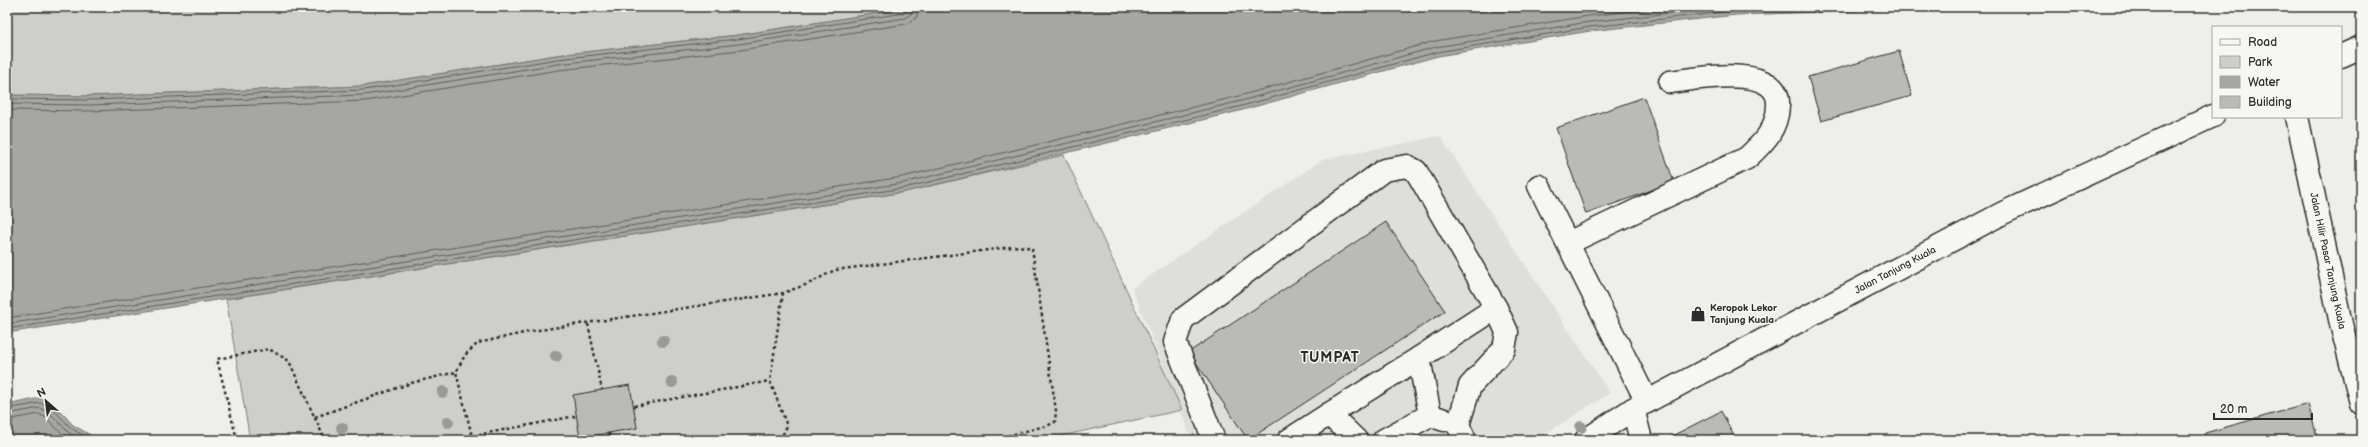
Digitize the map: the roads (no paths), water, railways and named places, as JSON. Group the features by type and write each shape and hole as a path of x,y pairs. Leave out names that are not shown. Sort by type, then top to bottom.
{"street":[{"path":"2342,56 2361,47"},
{"path":"1568,243 1747,158 1767,139 1775,126 1779,100 1774,88 1761,80 1738,76 1670,82"},
{"name":"Jalan Tanjung Kuala","path":"1586,440 1640,405 2004,213 2212,116"},
{"name":"Jalan Hilir Pasar Tanjung Kuala","path":"2297,118 2341,324 2361,403"},
{"path":"1214,440 1175,342 1183,319 1384,170 1407,166 1416,171 1496,308 1507,332 1504,349 1470,386 1462,432 1430,415"},
{"path":"1540,186 1568,243 1640,405 1641,440"},
{"path":"1289,440 1496,308"},
{"path":"1419,358 1430,415"},
{"path":"1329,414 1356,440"},
{"path":"1384,440 1430,415"}],"water":[{"path":"916,7 1922,7 1914,9 1736,15 1590,31 1438,56 1239,111 905,192 7,333 7,95 89,96 363,86 557,55 738,35"},
{"path":"40,398 55,405 73,425 99,440 7,440 7,405"}],"place":[{"name":"Keropok Lekor Tanjung Kuala","path":"1698,314"}],"district":[{"name":"TUMPAT","path":"1330,357"}]}
